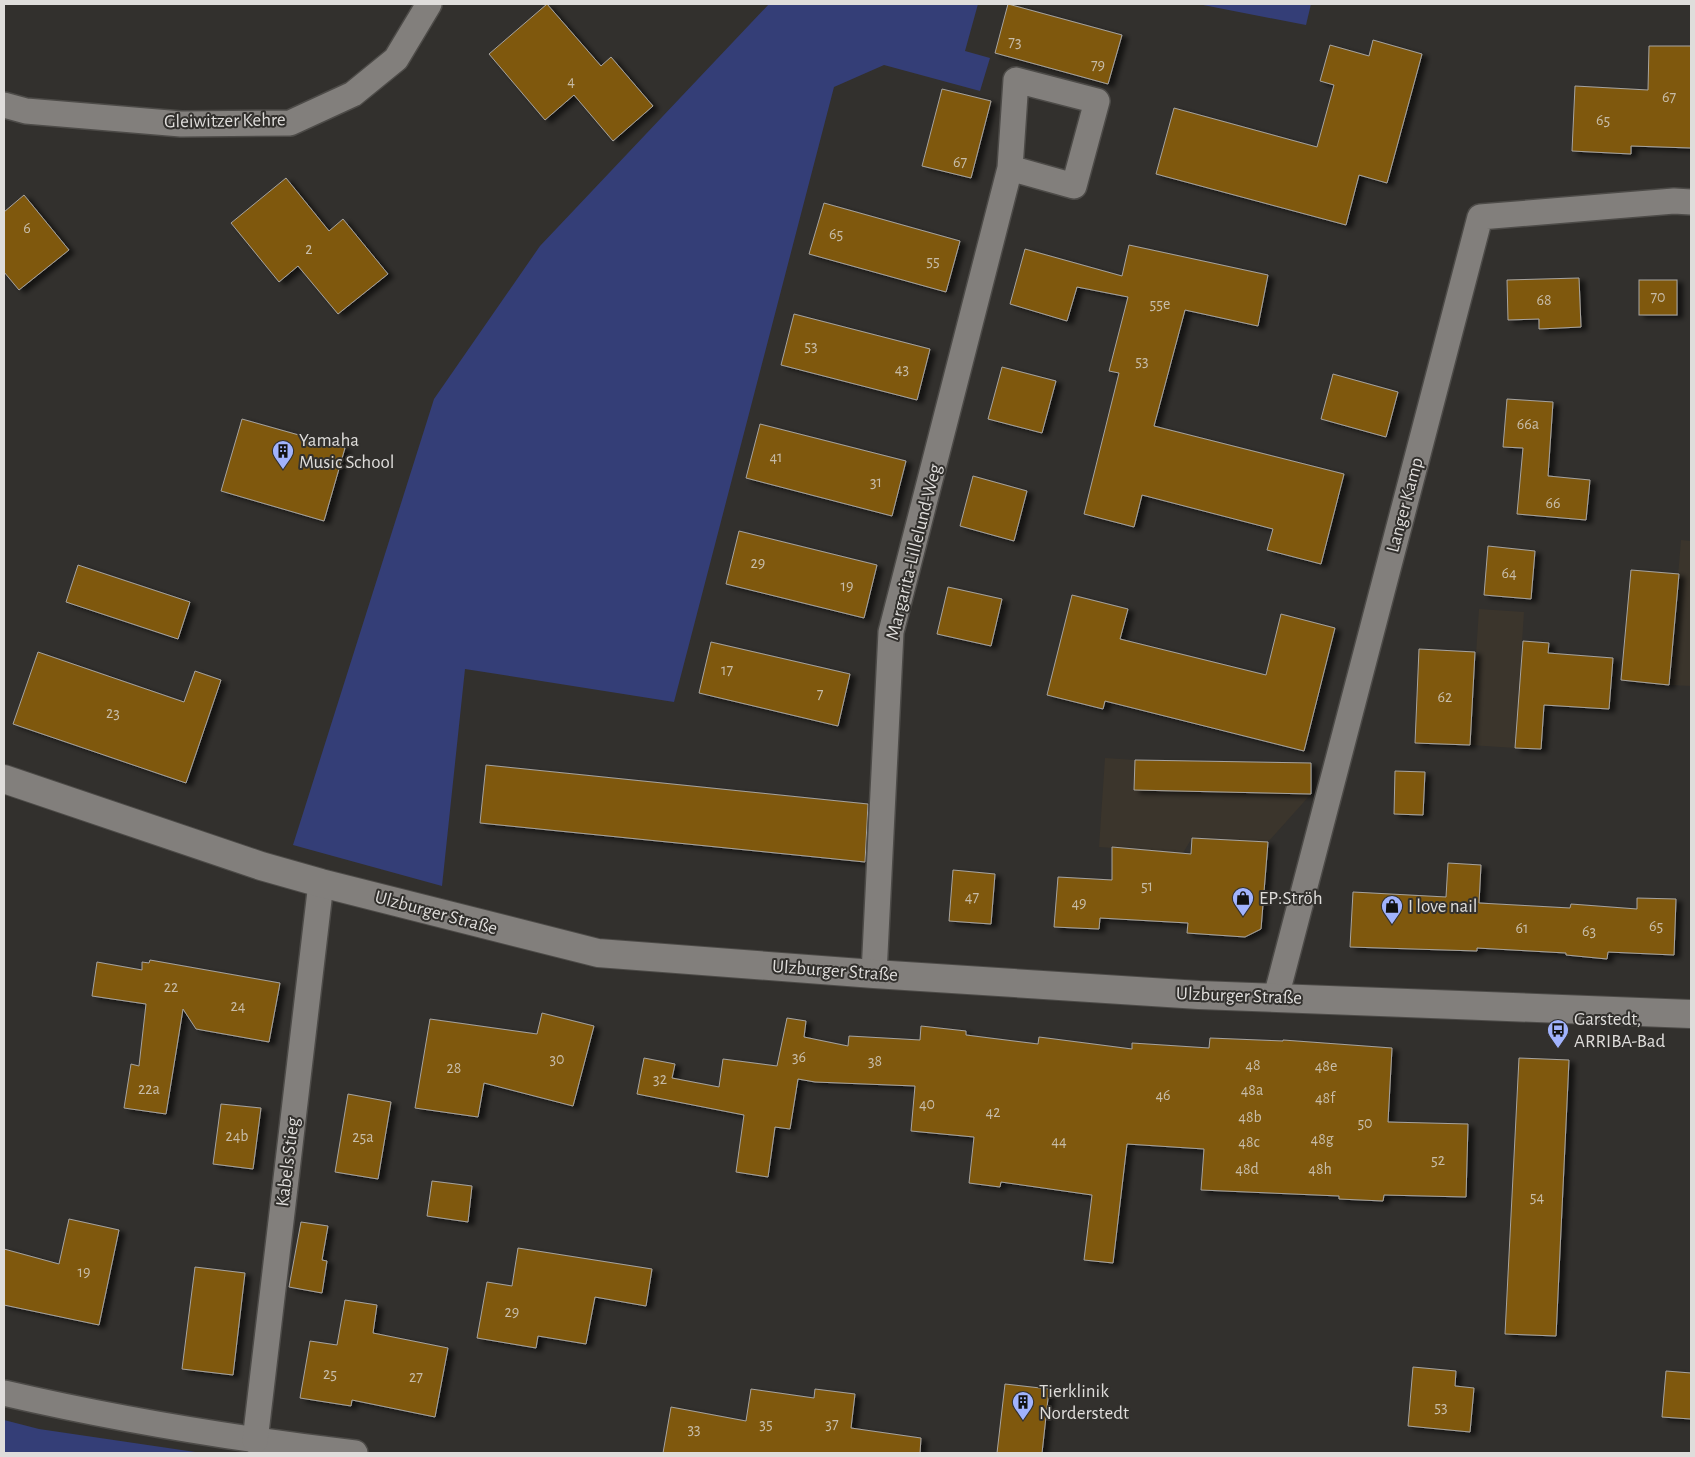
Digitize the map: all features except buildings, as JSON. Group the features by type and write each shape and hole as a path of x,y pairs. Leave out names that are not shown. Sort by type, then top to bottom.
{"main road":[{"name":"Ulzburger Straße","path":"4,779 261,866 598,953 874,974 1189,994 1691,1014"}],"street":[{"name":"Gleiwitzer Kehre","path":"4,105 26,112 181,124 290,123 353,94 396,59 429,4"},
{"name":"Margarita-Lillelund-Weg","path":"874,974 892,632 1010,168 1016,80 1097,101 1074,186 1010,168"},
{"name":"Langer Kamp","path":"1276,997 1480,217 1674,201 1691,202"},
{"name":"Kabels Stieg","path":"255,1441 321,883"},
{"path":"4,1394 88,1412 255,1441 355,1453"}],"shaded area":[{"path":"769,4 978,4 965,51 990,58 980,91 884,65 834,87 674,702 465,669 442,886 293,845 434,399 540,246"},
{"path":"1198,4 1311,4 1306,25"},
{"path":"1681,540 1691,541 1691,686 1669,685"},
{"path":"1479,609 1524,612 1515,748 1470,745"},
{"path":"1105,758 1135,760 1135,790 1311,794 1268,842 1192,838 1183,853 1099,847"},
{"path":"4,1420 39,1429 202,1453 4,1453"}],"place":[{"name":"Yamaha Music School","path":"283,470"},
{"name":"EP:Ströh","path":"1243,917"},
{"name":"I love nail","path":"1392,925"},
{"name":"Garstedt, ARRIBA-Bad","path":"1558,1049"},
{"name":"Tierklinik Norderstedt","path":"1023,1421"}]}
